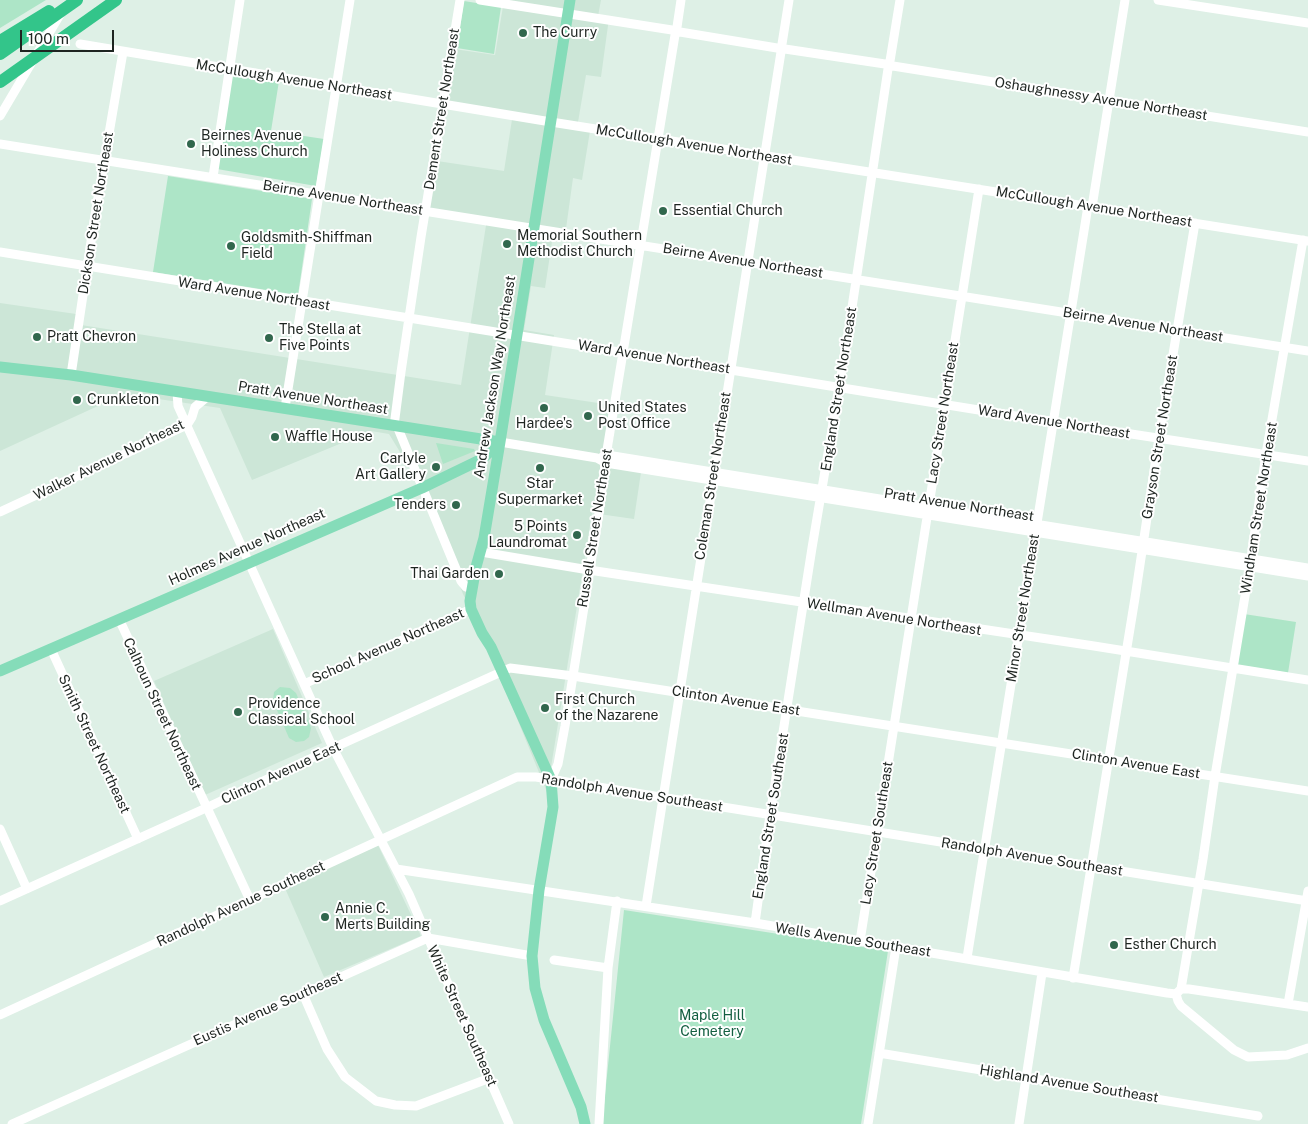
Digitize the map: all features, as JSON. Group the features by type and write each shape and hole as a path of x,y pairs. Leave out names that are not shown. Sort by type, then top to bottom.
{"highway":[{"path":"0,41 68,0"},
{"path":"0,54 77,0"},
{"path":"0,82 116,0"}],"main road":[{"name":"Andrew Jackson Way Northeast","path":"471,609 472,589 476,566 481,552 500,442 570,0"},
{"name":"Pratt Avenue Northeast","path":"0,363 24,369"},
{"name":"Pratt Avenue Northeast","path":"0,367 71,375 500,442"},
{"name":"Holmes Avenue Northeast","path":"0,671 422,488 482,459 500,442"},
{"path":"481,552 482,567 477,605 488,632 491,647"},
{"path":"471,609 491,647 551,780 553,807 539,890 532,956 535,988 544,1020 581,1107 585,1124"}],"street":[{"path":"0,116 68,0"},
{"path":"213,177 240,0"},
{"path":"285,408 350,0"},
{"name":"Dement Street Northeast","path":"460,0 425,211 396,426 461,581 466,587 472,589"},
{"name":"Oshaughnessy Avenue Northeast","path":"480,0 1308,132"},
{"name":"Russell Street Northeast","path":"551,780 558,764 565,726 606,459 681,0"},
{"name":"Coleman Street Northeast","path":"646,906 789,0"},
{"name":"England Street Northeast","path":"787,709 900,0"},
{"name":"Minor Street Northeast","path":"967,958 1070,313 1110,100 1125,0"},
{"path":"1158,0 1308,23"},
{"name":"McCullough Avenue Northeast","path":"80,44 551,122 1305,241"},
{"name":"Dickson Street Northeast","path":"71,375 123,52"},
{"name":"Beirne Avenue Northeast","path":"0,144 1308,351"},
{"name":"Lacy Street Northeast","path":"894,726 979,189"},
{"name":"Grayson Street Northeast","path":"1073,978 1195,223"},
{"name":"Windham Street Northeast","path":"1179,991 1199,884 1266,454 1305,241"},
{"name":"Ward Avenue Northeast","path":"0,252 1053,422 1308,461"},
{"name":"White Street Southeast","path":"177,392 178,406 333,748 396,869 509,1124"},
{"name":"Walker Avenue Northeast","path":"0,512 187,425 195,407 208,396"},
{"name":"Pratt Avenue Northeast","path":"500,442 1250,563 1308,576"},
{"name":"Wellman Avenue Northeast","path":"481,552 1308,680"},
{"name":"Pratt Avenue Northeast","path":"1250,563 1308,568"},
{"name":"School Avenue Northeast","path":"304,684 471,609"},
{"name":"Calhoun Street Northeast","path":"119,619 250,900"},
{"name":"Smith Street Northeast","path":"51,649 138,839"},
{"name":"Clinton Avenue East","path":"0,901 510,668 573,676 1308,791"},
{"name":"England Street Southeast","path":"755,923 787,709"},
{"name":"Lacy Street Southeast","path":"860,941 894,726"},
{"name":"Randolph Avenue Southeast","path":"0,1015 517,777 536,777 1307,901"},
{"path":"0,829 27,889"},
{"name":"Wells Avenue Southeast","path":"396,869 755,923 967,958 1073,978 1308,1007"},
{"path":"1288,1004 1308,891"},
{"path":"599,1124 608,968 617,901"},
{"path":"428,938 532,956"},
{"name":"Eustis Avenue Southeast","path":"12,1124 428,938"},
{"path":"868,1124 896,947"},
{"path":"554,960 608,968"},
{"path":"1019,1124 1042,973"},
{"path":"1179,991 1178,1001 1182,1006 1234,1050 1248,1056 1287,1055 1308,1048"},
{"path":"303,994 327,1049 345,1077 376,1101 395,1105 416,1106 490,1078"},
{"name":"Highland Avenue Southeast","path":"879,1053 1258,1116"}],"shaded area":[{"path":"504,0 601,0 598,16 609,18 601,77 586,75 577,128 590,131 582,180 573,178 565,236 553,235 545,288 531,286 524,330 554,335 545,395 618,406 611,453 643,459 634,519 592,513 547,792 482,633 463,594 422,488 389,434 371,431 252,480 220,408 124,394 0,451 0,303 83,315 81,325 461,385 487,219 429,209 437,161 504,171 513,113 446,102 454,49 495,55"},
{"name":"Providence Classical School","path":"273,629 322,743 205,795 154,681"},
{"path":"378,845 421,936 324,977 284,886"}],"green space":[{"path":"0,0 46,0 0,28"},
{"path":"464,1 501,7 494,54 457,48"},
{"path":"231,74 279,81 271,131 324,139 316,186 217,169"},
{"name":"Goldsmith-Shiffman Field","path":"168,176 312,199 298,295 153,272"},
{"path":"436,443 474,449 475,451 443,464"},
{"path":"1244,614 1296,622 1288,673 1238,665"},
{"path":"280,687 290,688 296,693 311,728 309,737 304,741 296,742 289,738 273,701 274,692"},
{"name":"Maple Hill Cemetery","path":"624,910 888,951 861,1124 602,1124"}],"place":[{"name":"The Curry","path":"523,33"},
{"name":"Beirnes Avenue Holiness Church","path":"191,144"},
{"name":"Essential Church","path":"663,211"},
{"name":"Memorial Southern Methodist Church","path":"507,244"},
{"name":"Goldsmith-Shiffman Field","path":"231,246"},
{"name":"Pratt Chevron","path":"37,337"},
{"name":"The Stella at Five Points","path":"269,338"},
{"name":"Crunkleton","path":"77,400"},
{"name":"Hardee's","path":"544,408"},
{"name":"United States Post Office","path":"588,416"},
{"name":"Waffle House","path":"275,437"},
{"name":"Carlyle Art Gallery","path":"436,467"},
{"name":"Star Supermarket","path":"540,468"},
{"name":"Tenders","path":"456,505"},
{"name":"5 Points Laundromat","path":"577,535"},
{"name":"Thai Garden","path":"499,574"},
{"name":"First Church of the Nazarene","path":"545,708"},
{"name":"Providence Classical School","path":"238,712"},
{"name":"Annie C. Merts Building","path":"325,917"},
{"name":"Esther Church","path":"1114,945"}]}
